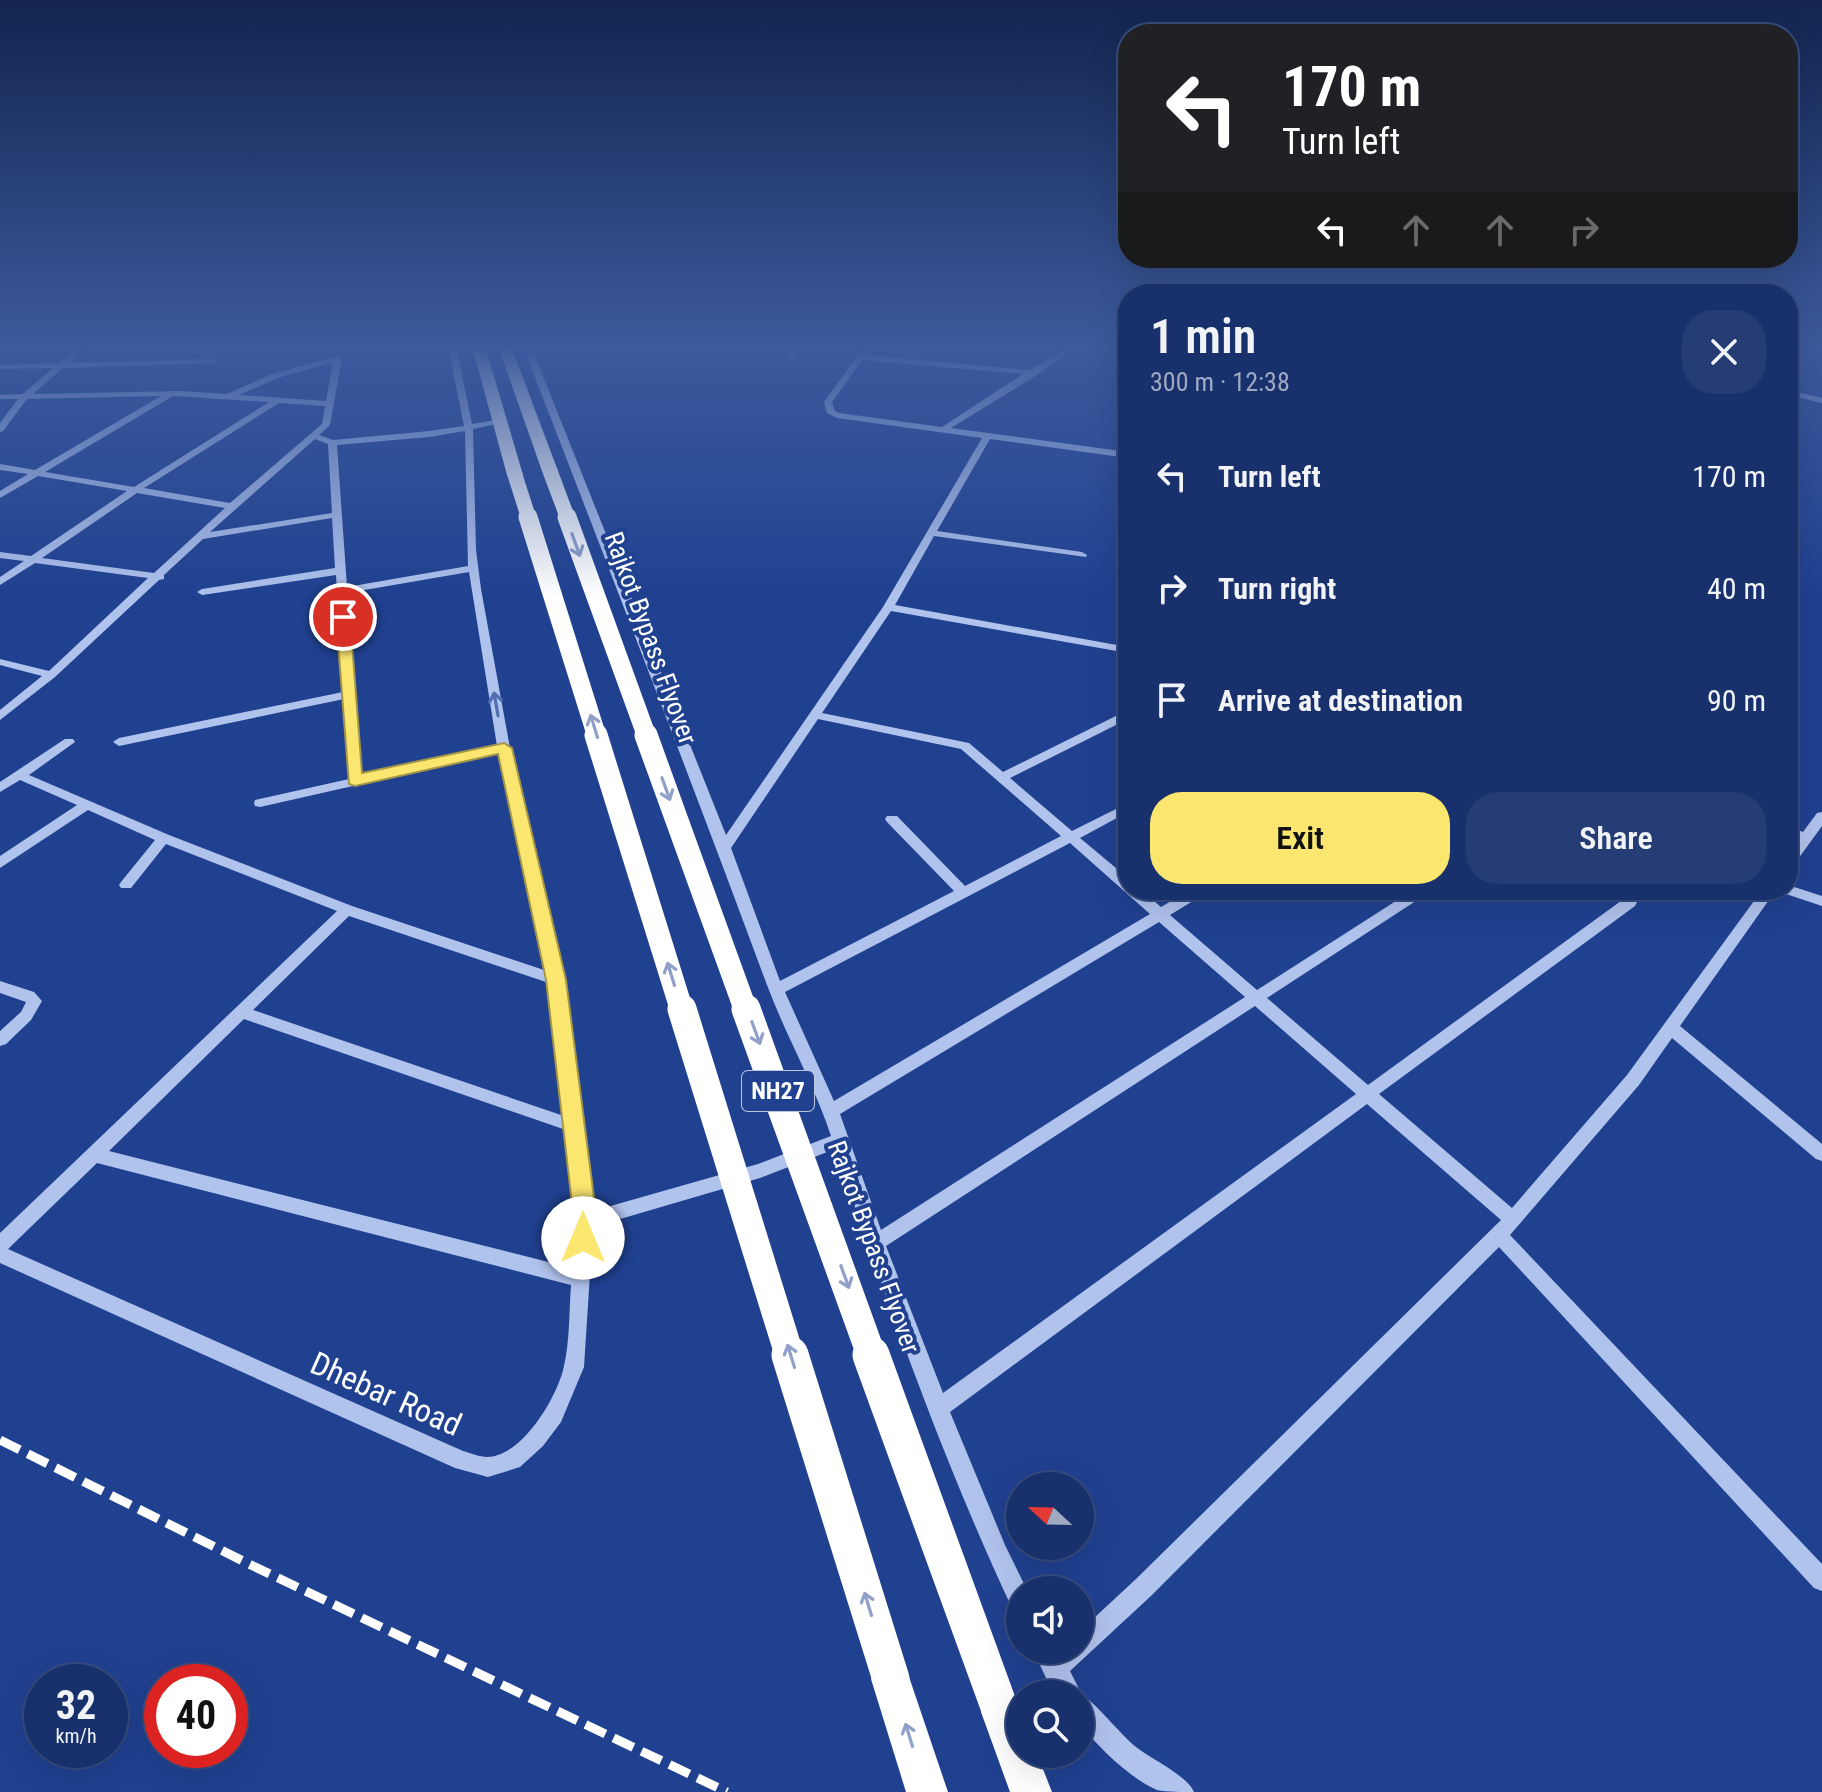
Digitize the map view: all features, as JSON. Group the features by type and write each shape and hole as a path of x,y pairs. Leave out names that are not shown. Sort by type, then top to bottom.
{"highway":[{"name":"NH27","path":"504,430 515,475 927,1792"},
{"name":"Rajkot Bypass Flyover","path":"535,430 1031,1792"}],"street":[{"path":"0,495 111,430"},
{"path":"0,582 135,490 231,430"},
{"path":"0,716 51,675 160,577 232,506 321,430"},
{"path":"314,436 332,443 454,430"},
{"name":"Dhebar Road","path":"0,1254 462,1461 488,1467 513,1460 536,1439 554,1415 574,1367 585,1221 556,980 504,748 473,568 469,430"},
{"path":"561,430 776,990 831,1111 876,1243 939,1408 1008,1576"},
{"path":"949,430 1118,454"},
{"path":"724,848 888,607 934,533 988,435"},
{"path":"332,443 355,780"},
{"path":"0,467 232,506"},
{"path":"201,536 336,515"},
{"path":"934,533 1082,555"},
{"path":"0,555 160,577"},
{"path":"341,591 473,568"},
{"path":"202,592 339,571"},
{"path":"888,607 1118,648"},
{"path":"0,662 51,675"},
{"path":"119,742 348,695"},
{"path":"816,715 955,742 971,750 1118,877"},
{"path":"1001,778 1118,719"},
{"path":"0,788 69,742"},
{"path":"260,803 504,748"},
{"path":"19,775 164,838 347,910 556,980"},
{"path":"0,863 86,805"},
{"path":"776,990 1118,812"},
{"path":"1798,848 1822,816"},
{"path":"892,819 963,892"},
{"path":"1798,835 1805,838"},
{"path":"126,885 164,838"},
{"path":"1798,893 1822,901"},
{"path":"1143,900 1367,1095 1506,1227 1822,1580"},
{"path":"831,1111 1184,900"},
{"path":"876,1243 1408,900"},
{"path":"1094,1633 1506,1227 1633,1080 1762,900"},
{"path":"939,1408 1630,902"},
{"path":"0,1245 347,910"},
{"path":"0,987 29,996 34,1001 26,1016 0,1040"},
{"path":"242,1012 574,1126"},
{"path":"1671,1028 1822,1154"},
{"path":"585,1221 760,1171 841,1139"},
{"path":"96,1155 581,1279"},
{"path":"1094,1721 1121,1751 1148,1773 1182,1792"}],"railway":[{"path":"0,1440 251,1565 727,1792"}],"route":[{"path":"343,617 355,780 504,748 556,980 585,1221 583,1238"}]}
